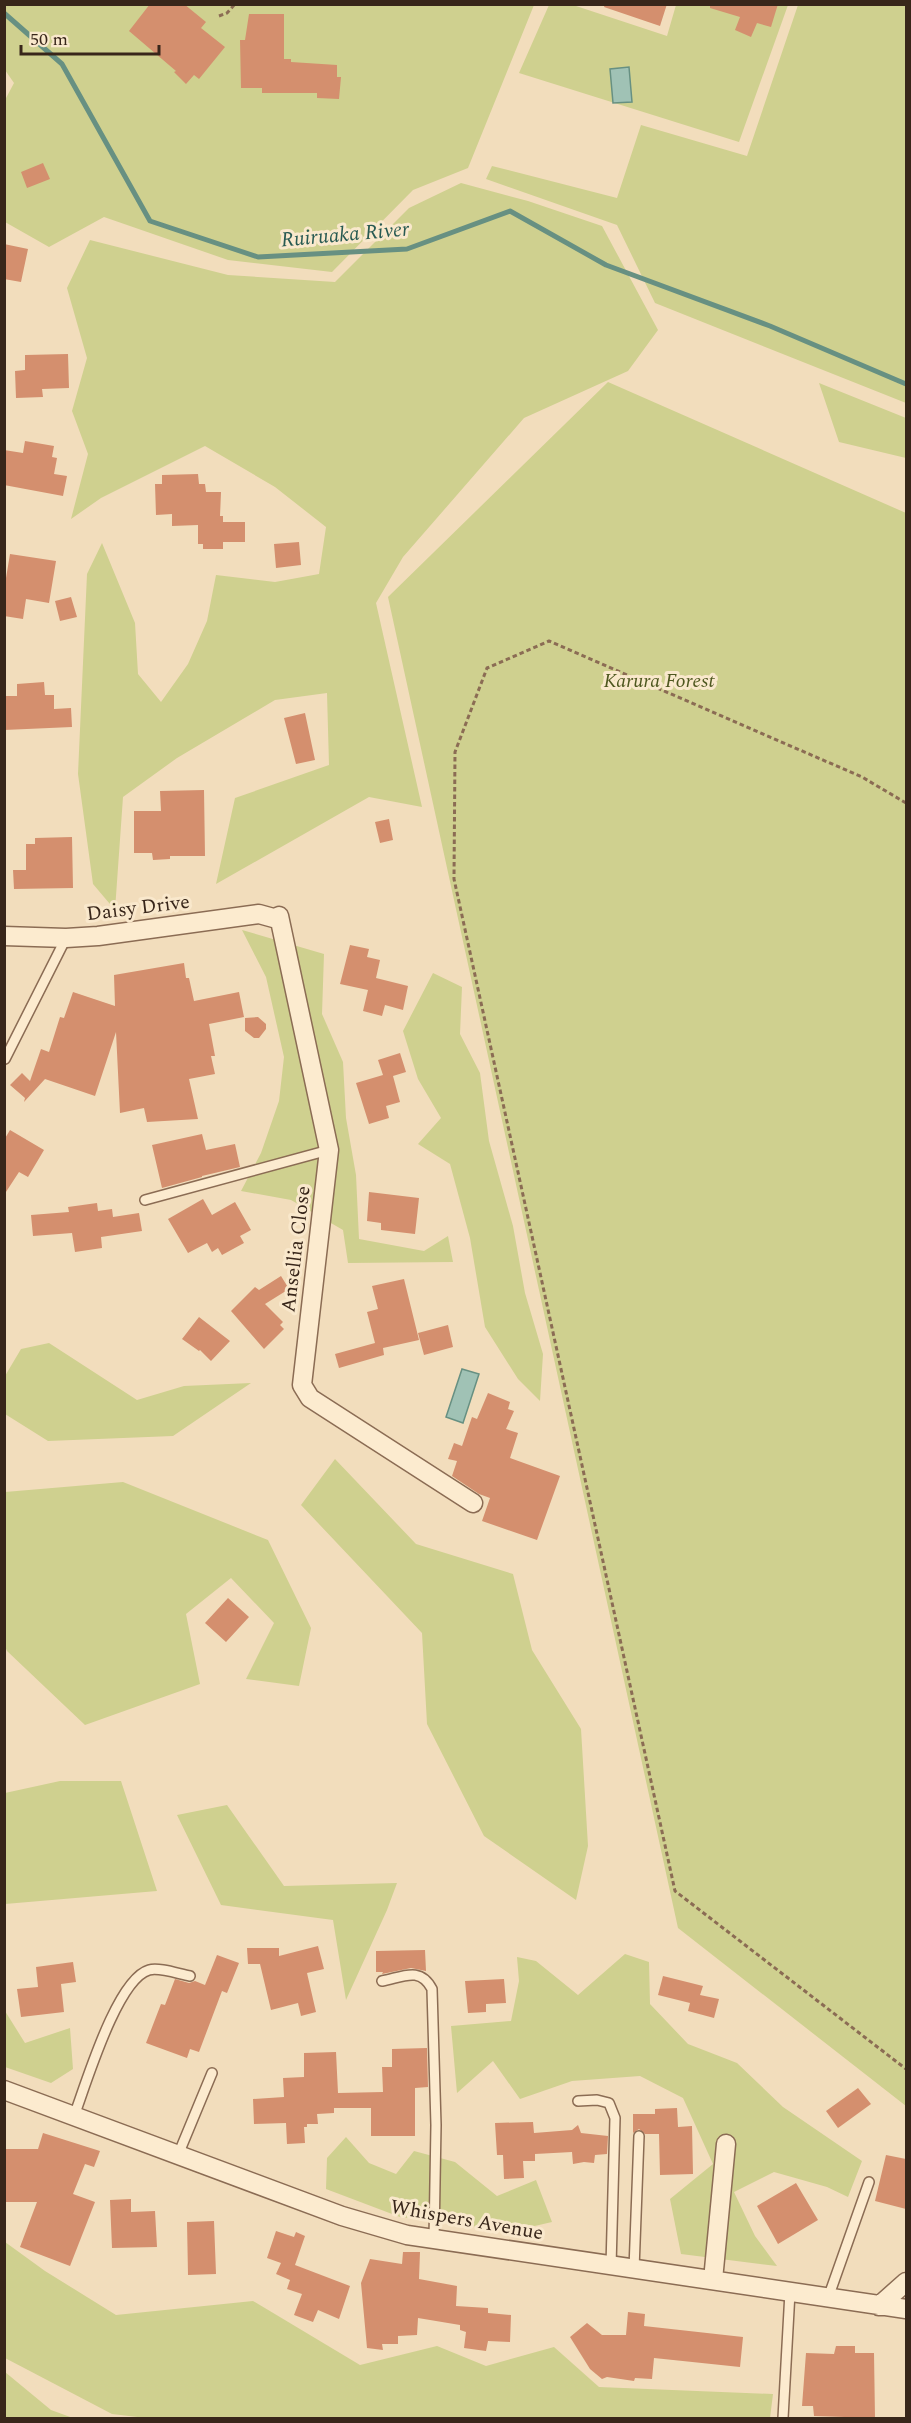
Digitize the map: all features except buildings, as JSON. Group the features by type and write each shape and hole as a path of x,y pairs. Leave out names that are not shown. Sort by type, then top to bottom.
{"street":[{"name":"Daisy Drive","path":"4,936 66,938 259,914 268,914 276,919"},
{"name":"Ansellia Close","path":"276,919 279,916 329,1150 302,1385 310,1398 473,1503"},
{"name":"Whispers Avenue","path":"4,2090 342,2216 407,2235 906,2310"},
{"path":"713,2280 726,2144"},
{"path":"879,2306 906,2282"}],"lane":[{"path":"5,1059 66,938"},
{"path":"145,1200 329,1150"},
{"path":"74,2116 114,2011 134,1977 150,1969 190,1976"},
{"path":"382,1981 418,1974 426,1978 432,1989 436,2125 434,2239"},
{"path":"178,2155 212,2073"},
{"path":"578,2101 597,2100 609,2103 615,2118 611,2266"},
{"path":"634,2269 639,2136"},
{"path":"828,2298 869,2182"},
{"path":"783,2418 790,2292"}],"path":[{"path":"219,16 227,13 235,4"},
{"path":"906,803 862,777 549,641 487,668 455,752 454,879 675,1891 906,2069"}],"green space":[{"path":"4,5 534,5 468,168 413,190 332,272 228,260 104,217 49,247 5,222 5,100 14,83 5,70"},
{"path":"549,5 573,5 667,36 676,5 788,5 739,142 519,73"},
{"path":"798,5 906,5 906,403 655,303 617,225 486,179 492,166 617,198 641,125 747,156"},
{"path":"461,183 528,201 602,226 658,330 628,371 524,418 403,557 376,603 422,807 369,797 216,884 235,798 329,765 327,693 275,700 177,758 123,797 115,910 93,884 78,774 87,574 102,543 135,623 138,674 161,702 188,664 207,621 216,575 275,582 319,574 326,527 275,487 205,446 101,498 71,519 88,454 72,411 87,358 67,288 90,240 228,275 335,282 409,208"},
{"name":"Karura Forest","path":"608,382 906,513 906,2106 678,1928 388,597"},
{"path":"819,383 906,418 906,458 839,442"},
{"path":"242,930 324,954 322,1014 343,1062 346,1118 356,1175 359,1239 424,1251 448,1236 453,1262 348,1263 343,1230 291,1200 241,1191 261,1153 279,1101 284,1057 266,977"},
{"path":"433,973 462,987 460,1034 480,1073 489,1141 513,1226 525,1293 543,1354 540,1401 518,1379 485,1327 470,1238 450,1164 418,1144 441,1118 418,1079 403,1031"},
{"path":"49,1343 137,1400 184,1386 251,1383 173,1436 48,1441 5,1414 5,1376 21,1349"},
{"path":"335,1459 416,1544 513,1574 532,1650 581,1729 588,1846 576,1900 484,1836 427,1724 422,1633 301,1505"},
{"path":"123,1482 268,1540 311,1628 299,1686 246,1679 274,1623 231,1578 186,1614 200,1684 85,1725 7,1651 4,1644 5,1492"},
{"path":"60,1781 121,1781 157,1891 5,1904 5,1793"},
{"path":"227,1805 284,1886 397,1883 346,2000 333,1920 221,1905 177,1815"},
{"path":"625,1954 649,1962 650,2004 688,2044 737,2063 783,2107 862,2161 848,2197 827,2187 774,2172 734,2192 755,2236 777,2266 681,2254 670,2199 713,2164 683,2098 640,2076 572,2081 520,2099 493,2061 457,2093 451,2026 511,2021 519,1981 517,1957 536,1961 578,1995"},
{"path":"5,2011 25,2043 70,2028 73,2069 51,2083 5,2067"},
{"path":"346,2137 369,2163 396,2174 414,2151 455,2162 497,2196 536,2180 552,2222 513,2231 400,2217 326,2189 327,2158"},
{"path":"5,2242 45,2271 116,2315 253,2301 360,2365 437,2346 486,2366 554,2347 599,2387 773,2394 770,2418 146,2418 112,2414 5,2358"},
{"path":"5,2372 51,2410 73,2418 5,2418"}],"shaded area":[{"path":"629,67 632,102 613,103 610,69"},
{"path":"462,1369 479,1374 463,1423 446,1417"}],"waterway":[{"name":"Ruiruaka River","path":"4,13 62,64 150,221 258,257 407,249 510,211 606,265 770,326 906,384"}]}
